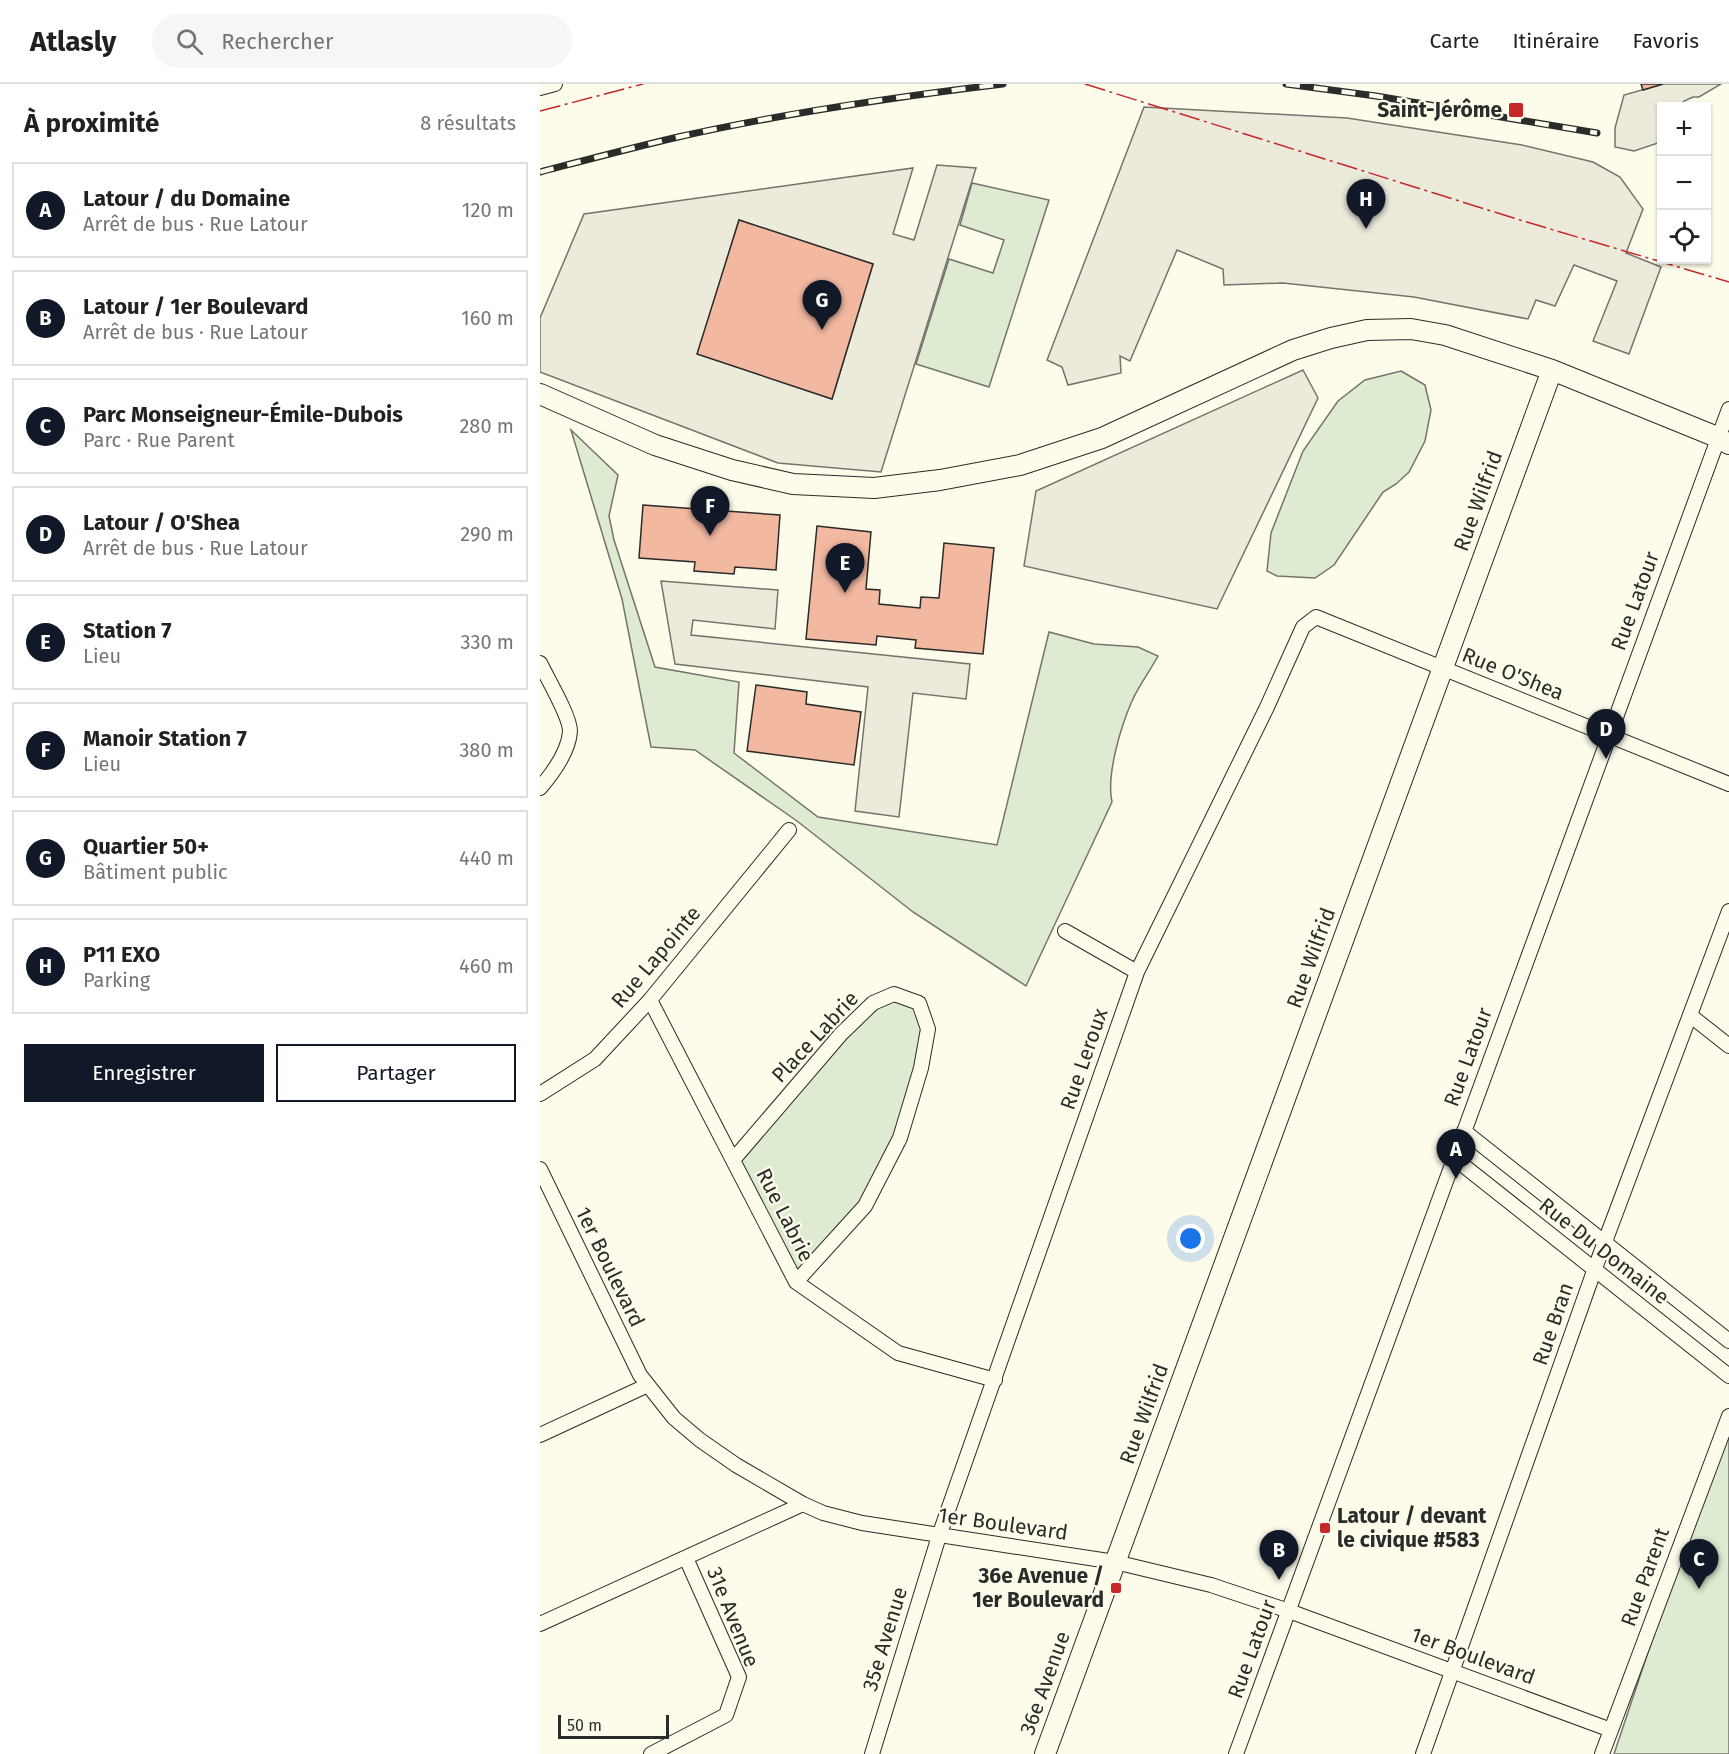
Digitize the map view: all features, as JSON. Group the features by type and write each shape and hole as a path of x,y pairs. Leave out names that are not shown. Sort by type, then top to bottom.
{"street":[{"path":"540,88 555,84"},
{"path":"540,394 656,445 732,470 793,484 874,488 940,480 1020,465 1101,438 1293,350 1367,330 1411,329 1445,335 1552,370 1723,440"},
{"name":"Rue Wilfrid","path":"1116,1562 1552,370"},
{"name":"Rue Latour","path":"1236,1754 1608,735 1723,440 1729,409"},
{"name":"Rue O'Shea","path":"1316,617 1729,784"},
{"name":"Rue Leroux","path":"939,1536 1137,972 1267,707 1303,627 1316,617"},
{"path":"540,663 564,711 570,729 567,744 550,776 540,789"},
{"name":"Rue Lapointe","path":"540,1094 595,1059 650,1000 789,830"},
{"name":"Rue Bran","path":"1423,1754 1594,1271 1729,911"},
{"path":"1065,931 1137,972"},
{"name":"Place Labrie","path":"733,1160 841,1034 873,1003 894,994 919,1003 928,1029 921,1068 900,1138 865,1206 796,1282"},
{"name":"Rue Labrie","path":"650,1000 796,1282 898,1353 994,1380"},
{"path":"1691,1016 1729,1046"},
{"name":"Rue Du Domaine","path":"1464,1131 1729,1341"},
{"name":"Rue Du Domaine","path":"1454,1158 1729,1376"},
{"name":"1er Boulevard","path":"540,1169 640,1375 674,1418 700,1440 736,1465 803,1504 823,1513 862,1523 1116,1562 1211,1585 1611,1730"},
{"path":"540,1435 648,1385"},
{"name":"Rue Parent","path":"1602,1754 1729,1416"},
{"name":"31e Avenue","path":"540,1624 803,1504"},
{"name":"35e Avenue","path":"872,1754 939,1536"},
{"name":"31e Avenue","path":"651,1754 726,1715 739,1677 686,1558"},
{"name":"36e Avenue","path":"1045,1754 1116,1562"}],"green space":[{"path":"972,183 1049,200 989,387 916,364 949,259 993,273 1004,240 960,225"},
{"path":"1401,371 1425,385 1431,410 1425,441 1409,472 1383,492 1334,565 1315,578 1277,576 1267,571 1271,533 1303,451 1338,401 1365,380"},
{"path":"571,430 618,475 609,516 614,540 655,667 739,682 734,753 818,817 997,845 1049,632 1094,644 1138,647 1158,656 1135,695 1123,724 1111,778 1112,802 1026,986 913,912 797,821 695,750 651,747 622,599"},
{"path":"894,994 919,1003 928,1029 900,1138 865,1206 796,1282 733,1160 841,1034"},
{"path":"1729,1416 1729,1754 1614,1754 1724,1425"}],"shaded area":[{"path":"1663,84 1721,84 1699,97 1693,97 1683,102 1657,102 1657,143 1634,151 1615,147 1615,128 1624,95"},
{"path":"1144,107 1347,118 1522,145 1593,162 1620,177 1643,209 1626,253 1661,267 1629,354 1593,341 1617,281 1574,265 1555,306 1536,300 1528,319 1414,297 1283,283 1224,285 1223,269 1177,250 1130,361 1120,356 1121,373 1068,385 1062,367 1047,360"},
{"path":"937,165 976,168 881,472 778,463 540,372 540,318 584,214 913,168 893,234 914,240","holes":["739,220 873,264 832,399 698,354"]},
{"path":"1303,370 1318,398 1217,609 1024,566 1036,491"},
{"path":"661,581 778,590 775,629 693,620 691,635 970,664 966,699 913,693 899,817 855,811 868,687 675,664"}],"building":[{"path":"1641,84 1663,84 1643,90"},
{"path":"739,220 873,264 832,399 697,354"},
{"path":"643,505 780,515 776,570 735,567 734,574 694,571 695,562 639,558"},
{"path":"817,526 871,532 866,589 880,590 879,604 920,608 921,597 939,598 944,543 994,548 983,654 915,648 916,640 877,636 876,645 806,639"},
{"path":"756,685 807,692 806,704 861,712 854,765 747,751"}],"railway":[{"path":"540,172 678,137 759,120 880,100 1003,84"},
{"path":"1286,84 1376,96 1597,133"}],"power":[{"path":"540,111 643,84"},
{"path":"1085,84 1520,220 1729,282"}],"place":[{"name":"Saint-Jérôme","path":"1516,110"},
{"name":"P11 EXO","path":"1366,229"},
{"name":"Quartier 50+","path":"822,330"},
{"name":"Manoir Station 7","path":"710,536"},
{"name":"Station 7","path":"845,593"},
{"name":"Latour / O'Shea","path":"1606,759"},
{"name":"Latour / du Domaine","path":"1456,1179"},
{"name":"Latour / devant le civique #583","path":"1325,1528"},
{"name":"Latour / 1er Boulevard","path":"1279,1580"},
{"name":"36e Avenue / 1er Boulevard","path":"1116,1588"},
{"name":"Parc Monseigneur-Émile-Dubois","path":"1699,1589"}]}
